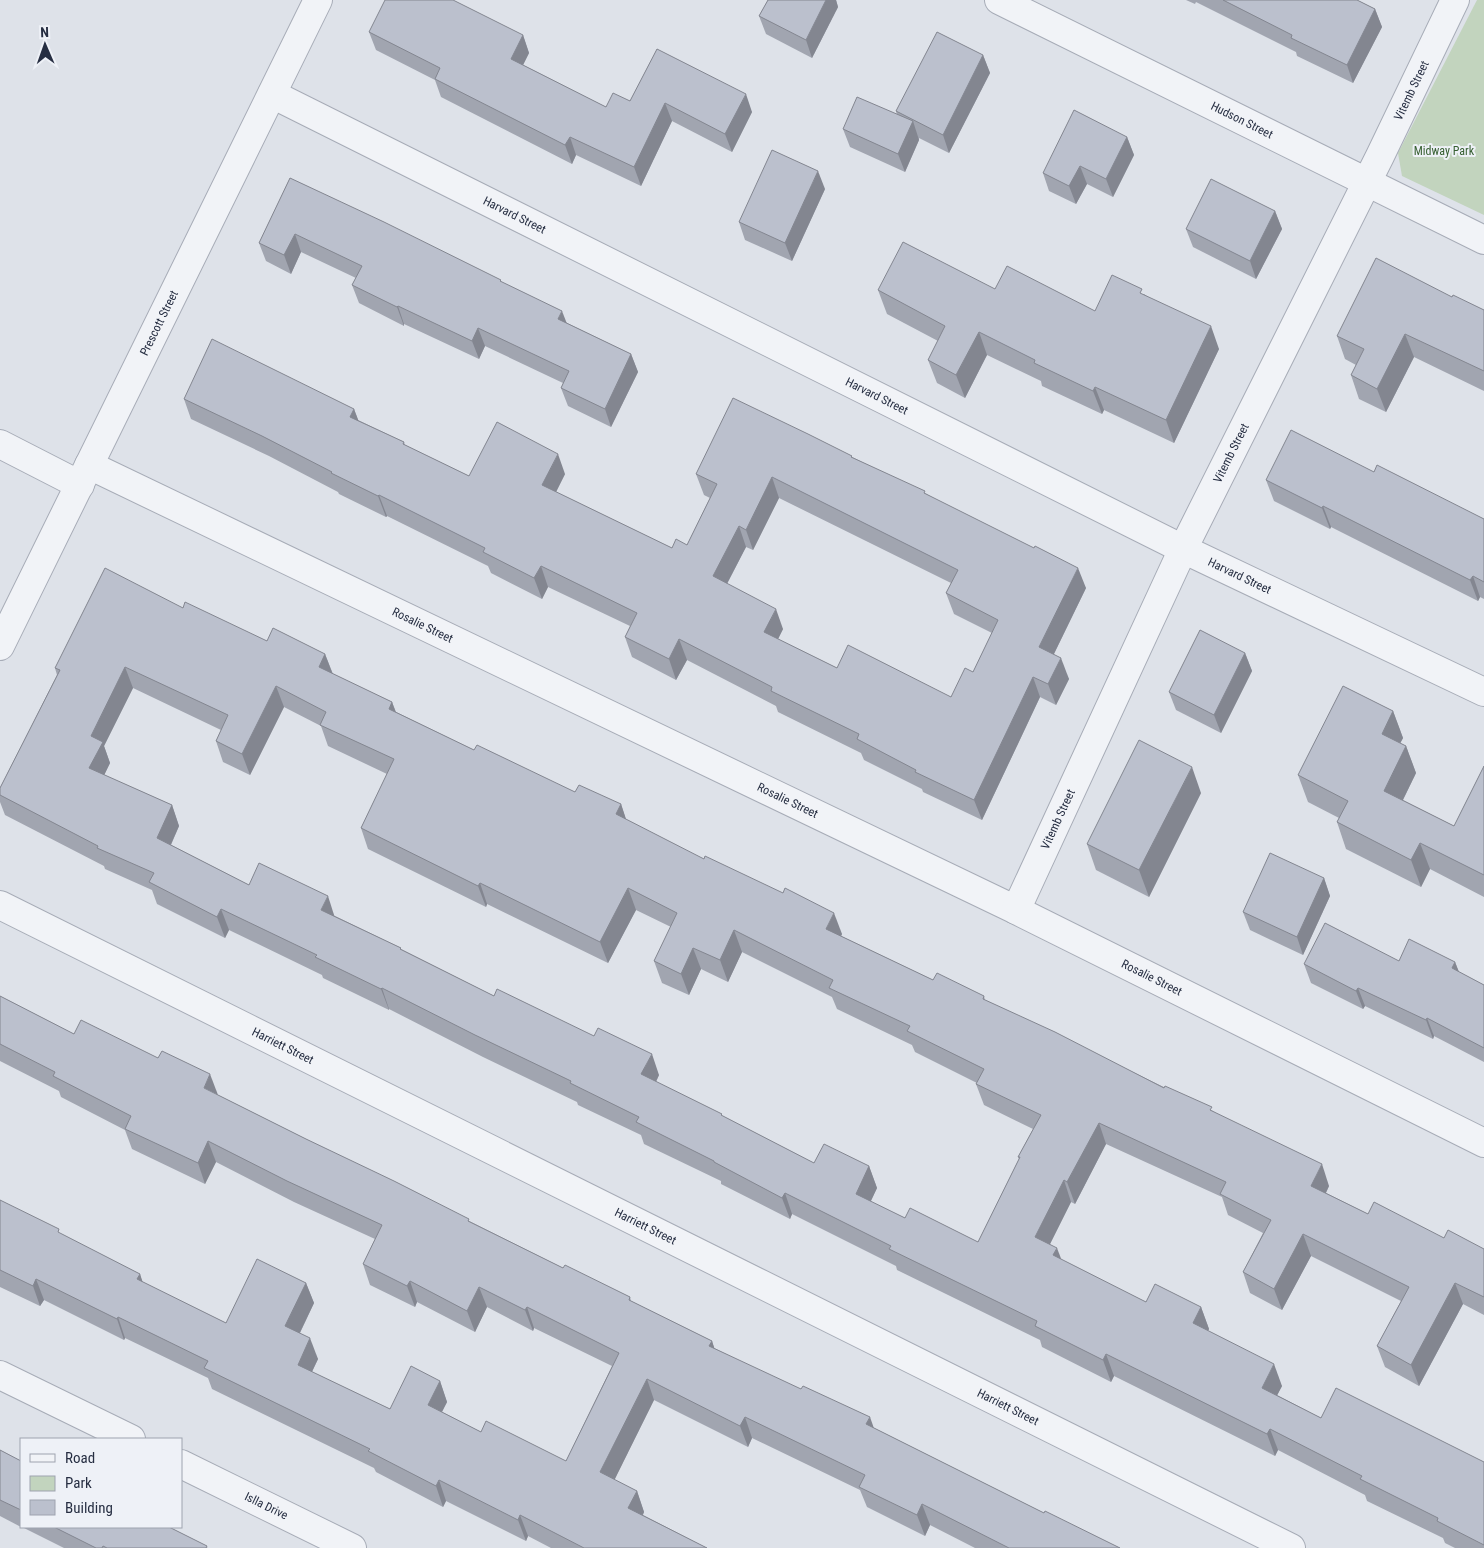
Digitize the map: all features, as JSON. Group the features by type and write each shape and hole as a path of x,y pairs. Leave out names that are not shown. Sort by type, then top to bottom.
{"street":[{"name":"Prescott Street","path":"0,646 318,0"},
{"name":"Hudson Street","path":"1000,0 1484,240"},
{"name":"Vitemb Street","path":"1016,910 1183,549 1455,0"},
{"name":"Harvard Street","path":"272,94 1183,549 1484,692"},
{"name":"Rosalie Street","path":"0,444 84,475 1016,910 1484,1142"},
{"name":"Harriett Street","path":"0,905 1291,1548"},
{"path":"0,1375 129,1438"},
{"name":"Islla Drive","path":"182,1464 352,1548"}],"green space":[{"name":"Midway Park","path":"1477,0 1484,0 1484,215 1402,176 1398,153"}],"building":[{"path":"385,0 453,0 523,35 511,59 606,107 613,93 630,101 657,49 746,94 725,134 665,103 634,167 570,137 565,145 435,79 440,68 369,32"},
{"path":"768,0 826,0 806,40 759,16"},
{"path":"1223,0 1357,0 1375,9 1347,65 1291,38 1292,35"},
{"path":"937,32 983,55 943,135 896,111"},
{"path":"857,97 913,121 898,154 843,129"},
{"path":"1074,110 1127,137 1106,179 1080,166 1069,186 1043,173"},
{"path":"772,150 818,171 785,243 739,222"},
{"path":"290,178 384,222 562,311 558,319 631,354 605,409 561,388 569,371 478,328 472,341 352,285 362,266 295,234 284,255 259,243"},
{"path":"1211,179 1275,211 1250,261 1186,229"},
{"path":"903,242 995,289 1007,266 1095,311 1112,275 1142,289 1140,293 1211,326 1166,420 1095,387 1093,391 1034,363 1035,360 979,332 956,375 928,360 945,326 878,290"},
{"path":"1376,258 1452,297 1453,295 1484,310 1484,371 1405,334 1377,389 1351,375 1364,349 1337,336"},
{"path":"212,339 354,409 350,417 404,442 403,444 469,476 497,422 558,454 542,485 672,548 676,539 687,545 717,484 696,474 733,398 851,457 925,491 924,493 1034,548 1035,546 1078,568 1039,647 1061,658 1048,684 1033,677 974,800 915,772 916,770 857,739 859,734 771,691 772,687 679,639 669,659 625,637 637,613 541,566 534,578 483,552 485,548 184,399","holes":["772,477 958,570 946,593 998,620 973,672 965,668 951,697 848,645 837,668 764,632 776,609 713,576 739,526 746,530"]},
{"path":"1291,430 1374,472 1377,465 1484,519 1484,582 1473,576 1470,580 1323,506 1322,508 1266,480"},
{"path":"105,568 183,608 185,602 267,641 273,628 325,654 319,667 392,702 389,709 474,750 477,745 575,792 579,785 621,804 616,814 704,859 705,856 783,893 785,888 834,913 826,929 933,980 937,973 984,996 983,999 1055,1032 1164,1088 1165,1086 1212,1107 1210,1110 1322,1164 1311,1186 1368,1214 1374,1202 1444,1238 1448,1230 1484,1249 1484,1297 1455,1283 1411,1365 1377,1346 1409,1287 1303,1234 1274,1289 1243,1272 1271,1220 1220,1194 1226,1182 1099,1123 1067,1182 1064,1180 1035,1237 1057,1248 1053,1255 1146,1302 1155,1284 1201,1307 1193,1323 1274,1364 1262,1388 1321,1418 1336,1388 1484,1462 1484,1545 1437,1521 1438,1518 1360,1479 1362,1476 1270,1429 1267,1434 1106,1354 1103,1360 1035,1326 1037,1321 889,1249 891,1246 785,1193 782,1198 636,1122 639,1117 570,1083 571,1081 315,957 317,955 221,909 217,917 149,882 154,873 97,848 98,846 0,795 0,788 60,670 55,668","holes":["125,667 228,715 216,741 242,754 276,686 326,712 320,725 394,759 361,828 478,886 480,883 600,942 628,888 677,913 654,961 681,974 693,948 720,960 734,930 833,980 829,988 910,1026 907,1031 984,1069 976,1084 1041,1115 1018,1157 1020,1157 978,1242 910,1208 905,1218 856,1194 869,1166 824,1144 814,1163 641,1074 652,1054 598,1028 594,1036 497,989 494,996 401,948 321,910 328,896 259,863 249,885 157,838 172,805 89,768 103,742 91,736"]},
{"path":"1200,630 1245,653 1214,715 1169,692"},
{"path":"1343,686 1393,711 1382,734 1406,746 1384,791 1454,826 1484,766 1484,875 1420,843 1411,860 1337,822 1348,801 1298,775"},
{"path":"1139,740 1192,767 1139,870 1087,844"},
{"path":"1270,853 1324,878 1297,937 1243,912"},
{"path":"1325,923 1399,961 1409,939 1455,962 1452,968 1484,985 1484,1048 1427,1018 1426,1020 1358,988 1356,991 1304,964"},
{"path":"0,996 74,1034 81,1020 158,1058 162,1051 210,1074 204,1088 394,1181 469,1219 468,1221 563,1268 565,1265 630,1297 629,1300 712,1341 709,1346 801,1389 803,1386 870,1417 866,1424 1044,1513 1045,1511 1120,1548 1009,1548 922,1504 917,1515 859,1487 865,1475 745,1417 740,1426 647,1379 600,1472 637,1491 628,1508 707,1548 584,1548 520,1515 518,1520 439,1480 436,1486 368,1451 370,1449 204,1368 208,1361 36,1279 33,1286 0,1270 0,1200 59,1229 58,1232 140,1274 137,1279 226,1323 257,1259 306,1283 285,1326 310,1338 298,1365 390,1409 411,1366 440,1381 428,1405 481,1432 486,1421 566,1461 619,1353 527,1307 525,1310 479,1287 467,1311 410,1281 407,1286 363,1264 382,1225 287,1181 208,1141 198,1163 125,1129 131,1116 53,1076 55,1072 0,1044"},
{"path":"0,1450 20,1460 20,1510 0,1500"},
{"path":"56,1528 171,1528 207,1546 206,1548 107,1548 103,1546 102,1548 96,1548"}]}
